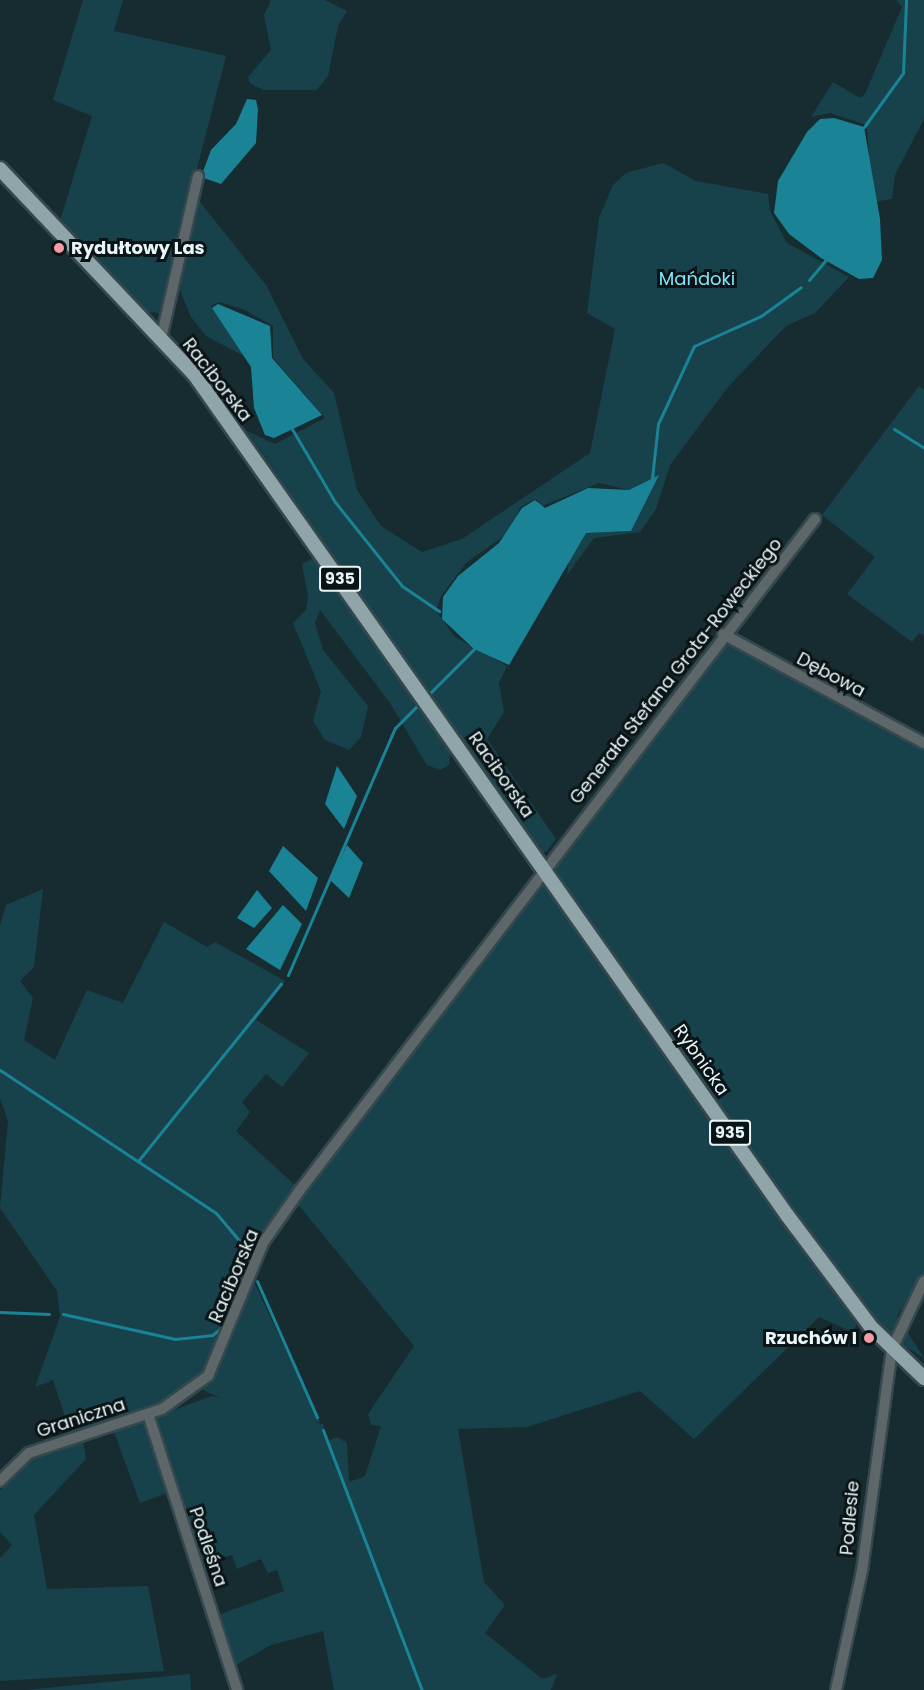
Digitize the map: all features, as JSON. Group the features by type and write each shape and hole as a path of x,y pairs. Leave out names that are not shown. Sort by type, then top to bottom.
{"main road":[{"name":"Raciborska","path":"0,169 200,383 545,869"},
{"name":"Rybnicka","path":"545,869 793,1223 892,1349 924,1378"}],"street":[{"path":"161,339 198,176"},
{"name":"Generała Stefana Grota-Roweckiego","path":"545,869 723,634 815,519"},
{"name":"Dębowa","path":"723,634 924,743"},
{"name":"Raciborska","path":"148,1414 196,1389 208,1376 263,1243 545,869"},
{"path":"892,1349 924,1281"},
{"name":"Podlesie","path":"836,1690 862,1571 892,1349"},
{"name":"Graniczna","path":"0,1481 29,1453 51,1442 148,1414"},
{"name":"Podleśna","path":"148,1414 237,1690"}],"green space":[{"path":"83,0 123,0 114,31 226,56 160,313 145,312 60,221 92,116 53,100"},
{"path":"271,0 325,0 347,11 338,26 328,76 317,90 263,90 250,83 248,77 271,50 264,15"},
{"path":"896,0 924,0 924,119 895,175 892,199 872,202 867,125 830,113 811,117 833,82 860,98 865,94 902,7"},
{"name":"Mańdoki","path":"663,163 696,181 768,194 770,211 787,243 849,277 815,313 786,326 728,387 670,465 656,509 640,532 594,538 567,575 570,553 586,533 631,531 658,475 629,490 599,483 542,506 536,499 520,507 512,530 466,563 441,596 436,611 455,637 507,666 499,683 504,712 487,739 556,839 546,852 538,852 247,431 275,444 325,418 273,358 273,326 245,310 219,302 211,306 244,356 206,336 191,317 180,290 196,197 266,285 303,359 334,393 357,490 381,526 422,552 462,539 590,453 615,329 587,313 599,218 613,185 626,173"},
{"path":"919,386 924,390 924,636 919,633 912,642 847,594 875,557 822,515"},
{"path":"322,554 452,738 449,765 440,770 427,765 390,703 320,610 315,623 323,650 368,706 361,737 349,750 325,740 313,721 321,691 293,623 306,610 308,597 302,564"},
{"path":"720,640 924,749 924,1275 897,1316 924,1358 887,1335 793,1212 549,870"},
{"path":"544,882 857,1325 852,1332 819,1317 694,1439 640,1391 527,1427 458,1429 484,1582 505,1605 485,1633 542,1679 557,1674 551,1690 334,1690 323,1631 271,1645 234,1666 218,1615 284,1591 277,1570 268,1573 261,1559 237,1569 232,1555 197,1564 169,1492 140,1503 114,1432 212,1396 220,1398 203,1390 220,1364 253,1280 320,1422 315,1422 323,1424 327,1442 337,1437 347,1443 349,1482 365,1476 381,1426 371,1425 368,1414 414,1346 297,1203"},
{"path":"43,889 34,967 20,981 33,998 24,1040 55,1060 87,990 123,1003 164,922 207,947 215,942 285,981 256,1020 309,1053 282,1087 266,1074 242,1102 250,1112 236,1131 300,1190 263,1243 208,1376 143,1412 70,1432 53,1380 35,1387 60,1317 57,1291 0,1208 8,1121 0,1098 0,926 6,905"},
{"path":"83,1441 86,1459 34,1515 47,1589 148,1586 164,1671 0,1681 0,1558 12,1545 0,1532 0,1490 37,1455"},
{"path":"190,1674 191,1690 25,1690"}],"water":[{"path":"247,99 256,100 258,109 256,143 221,184 201,177 211,150 236,124"},
{"path":"834,118 864,127 880,219 882,260 873,278 859,279 821,258 789,234 774,213 778,181 807,132 820,119"},
{"path":"218,304 270,326 272,358 322,415 274,438 265,435 254,408 251,367 212,308"},
{"path":"659,475 631,531 586,533 509,665 474,649 442,619 443,597 458,576 499,543 522,508 535,500 545,508 588,488 629,490"},
{"path":"337,766 357,796 344,829 325,804"},
{"path":"347,845 363,863 349,898 330,880"},
{"path":"283,846 318,878 306,911 269,871"},
{"path":"257,890 272,908 254,928 237,918"},
{"path":"283,905 302,924 280,970 246,949"}],"waterway":[{"path":"864,127 903,73 906,0"},
{"path":"809,280 826,260"},
{"path":"652,478 658,424 694,346 761,316 801,287"},
{"path":"292,429 335,502 402,586 439,611"},
{"path":"894,429 924,448"},
{"path":"430,693 474,649"},
{"path":"288,975 395,728 418,705"},
{"path":"138,1161 281,984"},
{"path":"0,1070 216,1213 239,1240 248,1265 238,1291"},
{"path":"257,1281 317,1417"},
{"path":"0,1312 49,1314"},
{"path":"63,1314 175,1339 212,1335 223,1327"},
{"path":"323,1430 422,1690"}],"place":[{"name":"Rydułtowy Las","path":"59,248"},
{"name":"Rzuchów I","path":"869,1338"}]}
